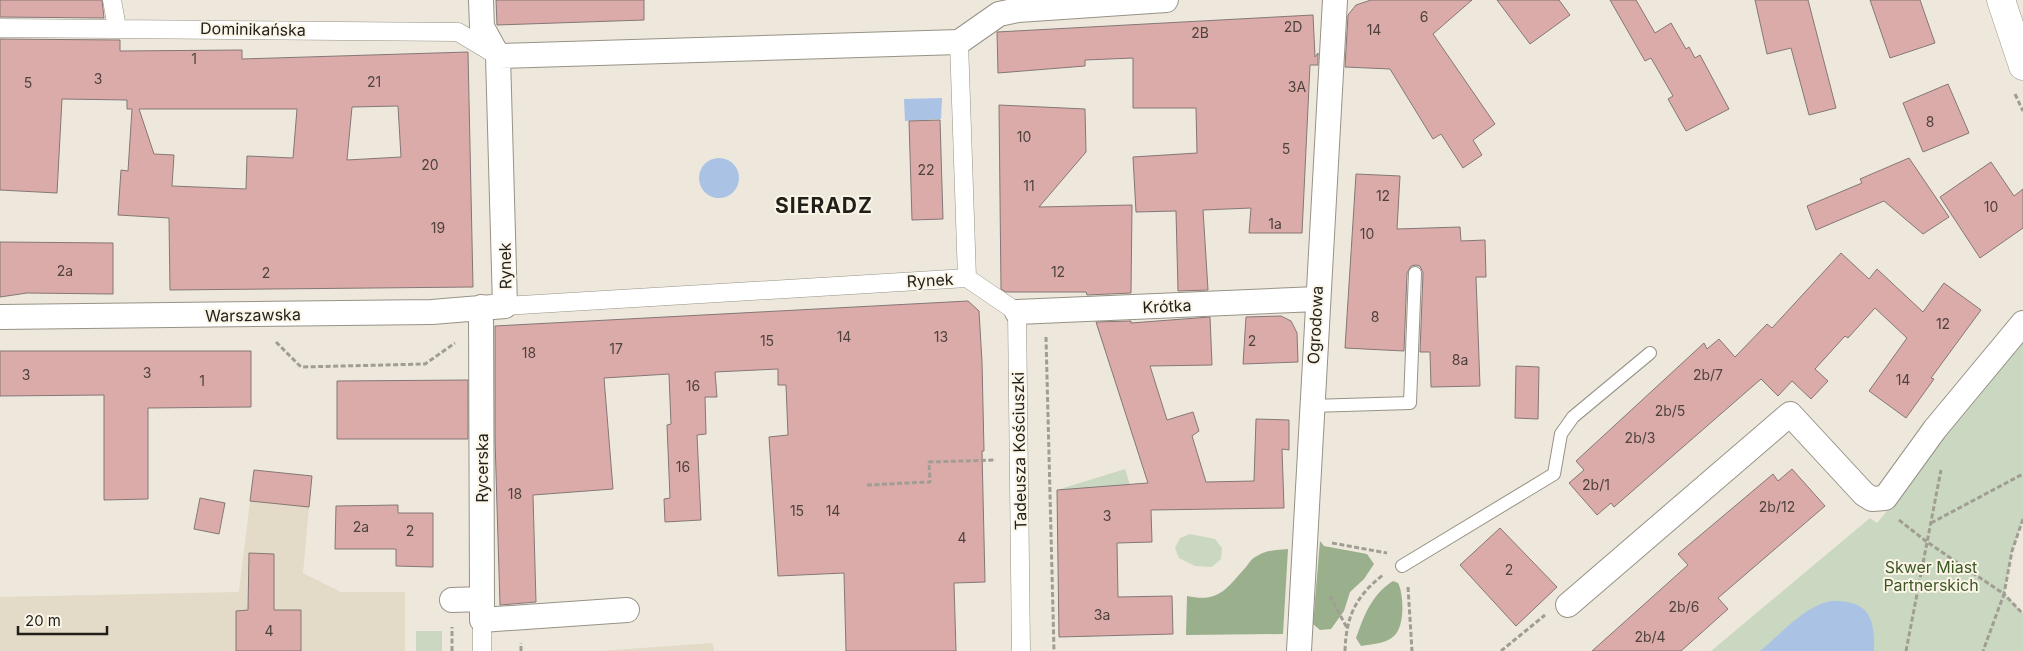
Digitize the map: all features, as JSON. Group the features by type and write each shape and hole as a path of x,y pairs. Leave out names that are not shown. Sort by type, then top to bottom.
{"street":[{"path":"112,0 117,28"},
{"path":"480,0 482,27 498,56 959,42 999,14 1017,5 1166,0"},
{"name":"Ogrodowa","path":"1299,651 1311,406 1335,0"},
{"path":"2001,0 2023,66"},
{"name":"Dominikańska","path":"0,28 458,32 498,56"},
{"name":"Rynek","path":"498,56 505,306 967,278 959,42"},
{"path":"967,278 1017,312"},
{"name":"Krótka","path":"1017,312 1317,299"},
{"name":"Warszawska","path":"0,317 422,312 481,315 505,306"},
{"name":"Tadeusza Kościuszki","path":"1017,312 1021,651"},
{"name":"Rycerska","path":"481,315 482,651"},
{"path":"1568,605 1790,414 1864,494 1872,499 1885,498 1934,429 2023,323"},
{"path":"452,600 482,610 627,610"}],"lane":[{"path":"1311,406 1410,403 1414,273"},
{"path":"1402,566 1554,474 1561,434 1573,417 1650,353"}],"path":[{"path":"1045,312 1054,651"},
{"path":"301,366 424,364 481,315"},
{"path":"867,484 930,482 929,462 1019,459"},
{"path":"1906,651 1941,469"},
{"path":"1930,523 2023,474"},
{"path":"1872,499 1927,542 2004,594 2023,614"},
{"path":"1983,651 2004,594 2012,551 2023,519"},
{"path":"1345,651 1350,616 1361,597 1372,584 1388,572 1402,566"},
{"path":"1503,651 1547,614 1568,605"}],"shaded area":[{"path":"250,501 309,507 303,573 341,592 405,592 405,651 0,651 0,597 239,592"},
{"path":"713,643 714,651 600,651"}],"green space":[{"name":"Skwer Miast Partnerskich","path":"2023,323 2023,519 2012,551 2004,594 2023,613 2023,651 1711,651 1870,518 1877,523 1887,511 1935,429"},
{"path":"1125,469 1130,485 1057,490"},
{"path":"1190,534 1215,539 1222,548 1221,559 1212,567 1195,566 1179,558 1175,548 1180,538"},
{"path":"1320,541 1324,546 1367,554 1374,564 1364,579 1350,592 1344,611 1331,629 1320,630 1313,624"},
{"path":"1288,549 1283,634 1186,635 1187,596 1207,598 1214,596 1227,588 1255,557 1268,551"},
{"path":"1393,581 1398,583 1402,602 1402,618 1398,632 1387,641 1361,646 1356,638 1365,614 1379,593"},
{"path":"416,631 442,631 442,651 416,651"}],"water":[{"path":"942,98 941,119 905,121 904,99"},
{"path":"723,158 730,161 736,167 739,178 738,186 730,195 723,198 715,198 708,195 700,186 699,174 702,167 711,159"},
{"path":"1831,601 1844,601 1862,607 1871,620 1874,651 1760,651 1802,615 1821,604"}],"building":[{"path":"0,0 102,0 104,18 0,17"},
{"path":"496,0 644,0 644,20 497,25"},
{"path":"1371,0 1472,0 1433,34 1495,124 1473,140 1482,155 1463,168 1441,134 1433,139 1390,69 1345,67 1348,15 1356,5"},
{"path":"1497,0 1559,0 1570,15 1530,44"},
{"path":"1610,0 1636,0 1655,33 1671,23 1686,49 1689,47 1695,58 1700,55 1729,109 1686,131 1668,99 1673,96 1651,58 1645,61"},
{"path":"1755,0 1808,0 1836,108 1809,115 1791,48 1767,54"},
{"path":"1870,0 1920,0 1935,43 1890,58"},
{"path":"1313,15 1315,57 1318,53 1318,65 1310,65 1302,233 1249,233 1251,208 1203,210 1208,290 1178,291 1176,211 1136,212 1133,157 1197,153 1196,108 1133,108 1133,58 1085,60 1085,66 998,73 997,32"},
{"path":"0,39 120,40 120,51 242,50 242,59 468,52 473,287 170,290 169,218 118,215 121,170 128,171 132,109 127,109 127,100 62,99 57,193 0,190","holes":["398,106 401,157 347,160 352,107","139,109 297,109 293,158 247,156 246,189 172,186 174,155 154,154"]},
{"path":"1948,84 1969,133 1923,152 1903,103"},
{"path":"999,105 1085,109 1086,152 1039,207 1132,205 1131,293 1087,295 1086,292 1006,292 1001,289"},
{"path":"940,120 943,219 912,220 909,121"},
{"path":"1909,158 1949,217 1923,234 1884,201 1816,230 1807,206 1862,183 1860,179"},
{"path":"1991,162 2014,196 2023,189 2023,228 1980,258 1940,197"},
{"path":"1356,174 1400,176 1397,229 1460,227 1461,241 1485,240 1486,277 1476,277 1480,386 1431,387 1430,352 1420,352 1423,273 1420,266 1411,266 1407,273 1404,351 1345,348"},
{"path":"0,242 113,243 113,294 27,293 0,297"},
{"path":"1841,253 1869,279 1877,269 1923,312 1944,283 1981,310 1931,378 1934,379 1906,418 1869,391 1907,338 1875,308 1848,338 1845,336 1815,369 1828,381 1811,399 1792,381 1778,396 1761,379 1614,507 1611,503 1597,515 1569,483 1584,470 1576,461 1704,343 1707,349 1719,339 1735,357 1767,324 1772,328"},
{"path":"968,301 979,311 984,451 982,451 985,582 954,583 956,651 846,651 844,573 778,576 769,437 788,435 786,385 778,385 778,369 715,372 717,397 705,397 706,434 697,435 701,520 665,522 664,499 670,498 667,425 671,424 669,374 604,378 613,489 533,495 536,602 500,605 495,439 495,326"},
{"path":"1281,316 1291,321 1297,333 1298,362 1243,364 1246,317"},
{"path":"1210,317 1212,365 1150,366 1167,420 1193,412 1199,431 1192,436 1206,482 1254,481 1256,419 1289,420 1289,450 1282,449 1284,508 1151,510 1152,542 1117,543 1118,597 1172,596 1173,634 1059,637 1057,490 1148,483 1096,322 1131,321 1131,323"},
{"path":"0,351 251,351 251,407 148,408 148,499 104,500 104,395 0,396"},
{"path":"1516,366 1539,367 1538,419 1515,418"},
{"path":"468,380 468,439 337,439 337,381"},
{"path":"1792,469 1825,506 1718,598 1728,609 1681,651 1592,651 1688,565 1678,554 1773,474 1778,481"},
{"path":"254,470 312,476 309,507 250,501"},
{"path":"200,498 225,503 219,534 194,529"},
{"path":"398,505 398,513 433,513 433,567 396,566 396,549 335,549 336,506"},
{"path":"1500,528 1557,587 1516,626 1460,565"},
{"path":"249,553 274,554 274,610 301,610 301,651 236,651 236,611 248,610"}],"district":[{"name":"SIERADZ","path":"824,206"}]}
